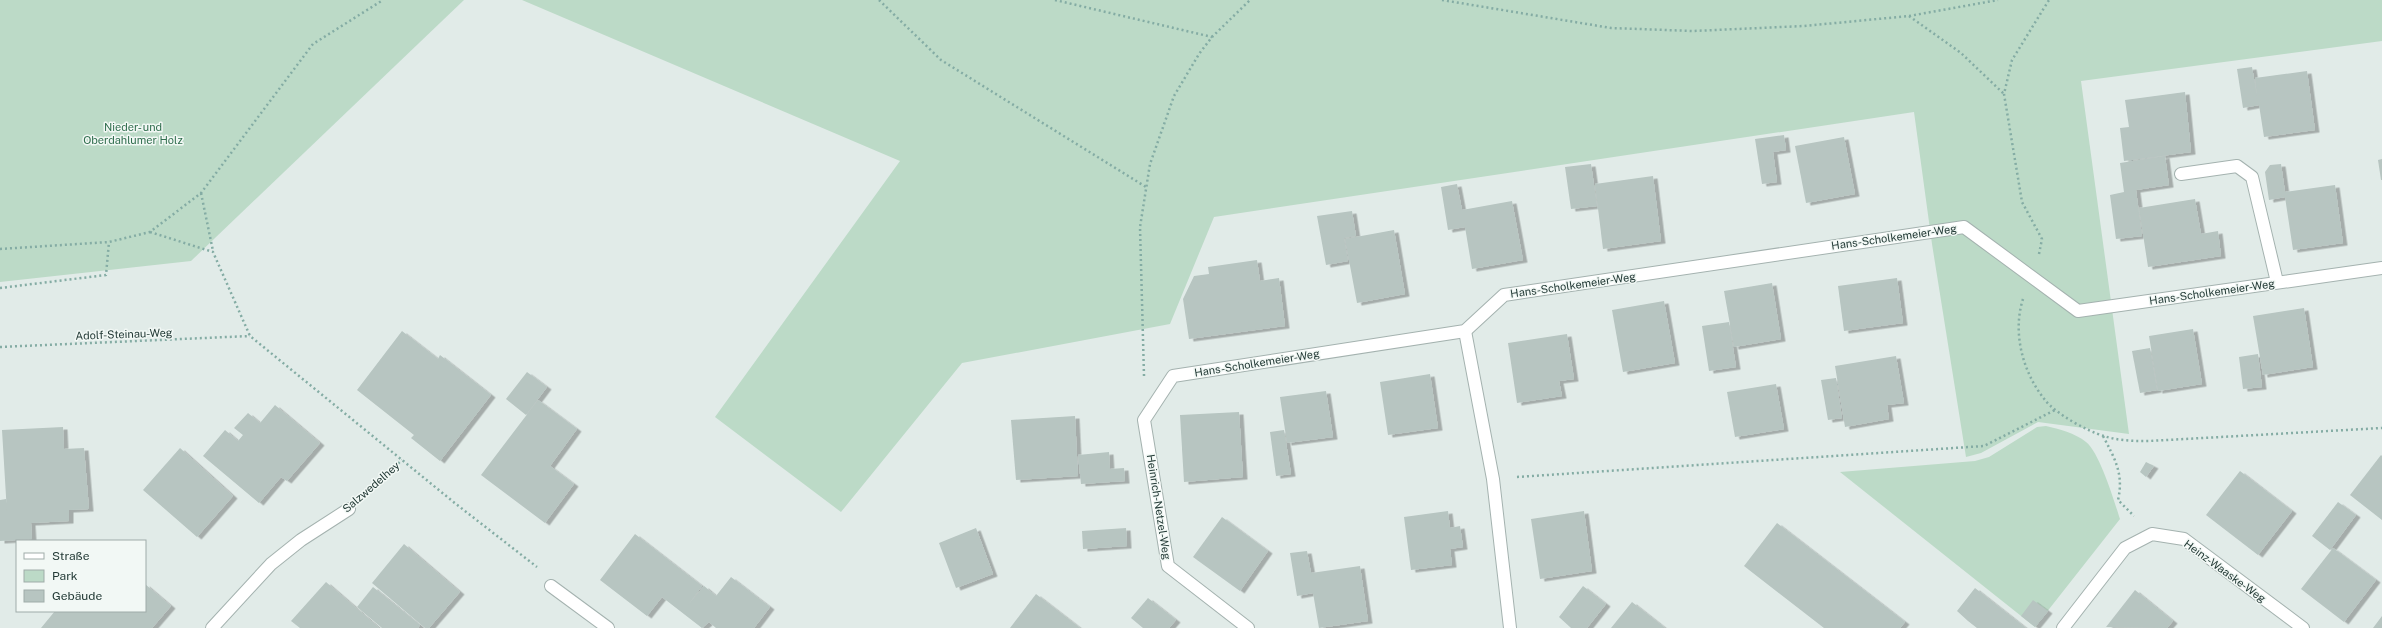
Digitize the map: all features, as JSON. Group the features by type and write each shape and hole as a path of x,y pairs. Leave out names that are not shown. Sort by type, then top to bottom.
{"street":[{"path":"2181,174 2237,166 2252,177 2277,282"},
{"name":"Hans-Scholkemeier-Weg","path":"1144,420 1173,376 1465,331 1504,295 1964,227 2078,310 2382,268"},
{"path":"1465,331 1493,479 1510,628"},
{"name":"Heinrich-Netzel-Weg","path":"1144,420 1168,566 1248,628"},
{"name":"Salzwedelhey","path":"212,628 271,564 301,540 349,508"},
{"path":"2063,628 2124,548 2152,534"},
{"name":"Heinz-Waaske-Weg","path":"2152,534 2184,539 2303,628"},
{"path":"551,586 608,628"}],"path":[{"path":"0,249 109,242 150,232 201,193 313,44 383,0"},
{"path":"879,0 941,60 1146,187"},
{"path":"1056,0 1212,37"},
{"path":"1144,420 1144,307 1140,227 1150,164 1174,96 1199,54 1212,37 1250,0"},
{"path":"1442,0 1611,28 1693,31 1804,26 1909,16 1998,0"},
{"path":"1909,16 1961,53 2004,94"},
{"path":"201,193 213,252 250,336 402,460"},
{"path":"150,232 213,252"},
{"path":"0,288 106,275 109,242"},
{"name":"Adolf-Steinau-Weg","path":"0,347 250,336"},
{"path":"1493,479 1984,446 2055,410"},
{"path":"2103,436 2114,456 2120,475 2122,485 2118,500 2152,534"},
{"name":"Salzwedelhey","path":"349,508 402,460 542,570 551,586"}],"green space":[{"name":"Nieder- und Oberdahlumer Holz","path":"0,0 464,0 191,261 0,282"},
{"path":"522,0 2382,0 2382,41 2081,81 2129,434 2038,422 1981,453 1966,457 1932,244 1914,112 1214,217 1170,324 962,363 841,512 715,417 900,161"},
{"path":"2046,426 2077,436 2086,442 2091,448 2106,478 2120,519 2035,627 1840,472 1975,461 1989,457 2037,427"}],"building":[{"path":"2252,67 2257,96 2255,78 2307,71 2315,130 2264,137 2259,105 2243,108 2237,69"},
{"path":"2185,92 2191,152 2124,161 2120,128 2129,127 2125,100"},
{"path":"1784,135 1786,150 1773,152 1777,182 1762,184 1755,139"},
{"path":"1844,137 1855,194 1806,203 1795,146"},
{"path":"2165,156 2169,185 2136,190 2142,236 2116,239 2110,195 2124,192 2120,163"},
{"path":"2382,159 2382,180 2381,180 2378,160"},
{"path":"1591,164 1597,206 1571,209 1565,167"},
{"path":"2281,164 2285,192 2335,185 2343,243 2293,250 2285,197 2269,200 2265,172 2270,165"},
{"path":"1653,176 1661,241 1603,249 1595,184"},
{"path":"1457,184 1462,210 1512,201 1523,260 1472,269 1465,227 1448,230 1441,187"},
{"path":"2195,199 2201,234 2218,231 2221,256 2148,267 2139,208"},
{"path":"1352,211 1356,236 1344,238 1348,261 1326,265 1317,216"},
{"path":"1394,230 1405,294 1357,303 1345,239"},
{"path":"1257,260 1260,281 1279,278 1285,326 1189,339 1183,299 1194,276 1209,274 1208,267"},
{"path":"1897,278 1903,323 1844,331 1838,286"},
{"path":"1772,283 1781,339 1734,347 1724,291"},
{"path":"1664,301 1675,363 1623,372 1612,310"},
{"path":"2304,308 2313,367 2263,375 2253,316"},
{"path":"1729,322 1736,367 1709,371 1702,326"},
{"path":"2193,329 2202,384 2158,391 2149,336"},
{"path":"402,331 438,359 440,355 491,395 440,461 411,438 414,435 357,390"},
{"path":"1567,334 1574,379 1559,381 1562,396 1517,403 1508,343"},
{"path":"2150,348 2157,390 2140,393 2132,351"},
{"path":"2258,354 2262,387 2243,389 2239,357"},
{"path":"1896,356 1904,403 1887,405 1889,419 1845,427 1835,366"},
{"path":"527,372 547,387 526,415 506,399"},
{"path":"1430,374 1438,428 1388,435 1380,382"},
{"path":"1836,378 1842,418 1828,420 1821,380"},
{"path":"1776,384 1784,429 1735,437 1727,392"},
{"path":"1326,391 1333,437 1287,443 1280,397"},
{"path":"538,400 577,429 550,466 574,484 545,523 481,475"},
{"path":"275,405 320,443 287,481 281,477 259,503 203,456 225,430 238,441 243,435 234,428 248,413 260,423"},
{"path":"1239,412 1243,477 1184,482 1180,415"},
{"path":"1075,416 1078,476 1016,480 1011,420"},
{"path":"63,427 64,449 84,448 89,509 69,510 69,521 31,523 32,539 0,541 0,500 6,499 7,513 2,430"},
{"path":"1284,430 1291,474 1276,476 1270,432"},
{"path":"180,448 233,496 197,537 143,490"},
{"path":"1109,452 1110,469 1124,468 1125,481 1081,484 1078,455"},
{"path":"2381,455 2382,456 2382,520 2350,495"},
{"path":"2146,462 2154,466 2146,477 2140,472"},
{"path":"2240,471 2292,511 2258,555 2206,515"},
{"path":"2338,502 2356,515 2330,550 2312,536"},
{"path":"1448,511 1450,528 1460,526 1463,547 1450,549 1452,565 1411,570 1404,517"},
{"path":"1584,511 1592,571 1540,579 1531,519"},
{"path":"1222,517 1268,551 1240,591 1193,557"},
{"path":"1777,523 1905,622 1900,628 1824,628 1744,566"},
{"path":"976,528 993,574 956,588 939,543"},
{"path":"1126,528 1127,546 1083,549 1082,531"},
{"path":"635,534 702,586 688,605 704,586 716,596 731,577 770,607 754,628 716,628 709,622 702,628 662,597 647,616 600,580"},
{"path":"404,544 460,592 429,628 425,628 372,583"},
{"path":"2333,548 2376,580 2344,622 2301,589"},
{"path":"1307,551 1311,573 1360,566 1368,621 1319,628 1313,593 1297,596 1290,553"},
{"path":"326,582 379,628 300,628 291,621"},
{"path":"146,585 171,606 152,628 41,628 54,612 146,612"},
{"path":"1583,586 1606,604 1587,628 1571,628 1559,617"},
{"path":"373,587 420,625 418,628 382,628 357,607"},
{"path":"1975,588 2026,628 1977,628 1968,621 1957,611"},
{"path":"2135,590 2173,621 2167,628 2106,627"},
{"path":"1036,594 1080,628 1010,628"},
{"path":"1148,598 1176,620 1169,628 1143,628 1131,618"},
{"path":"2033,600 2048,611 2035,627 2021,616"},
{"path":"1632,602 1665,628 1611,628"},
{"path":"2382,616 2382,628 2373,628"}]}
